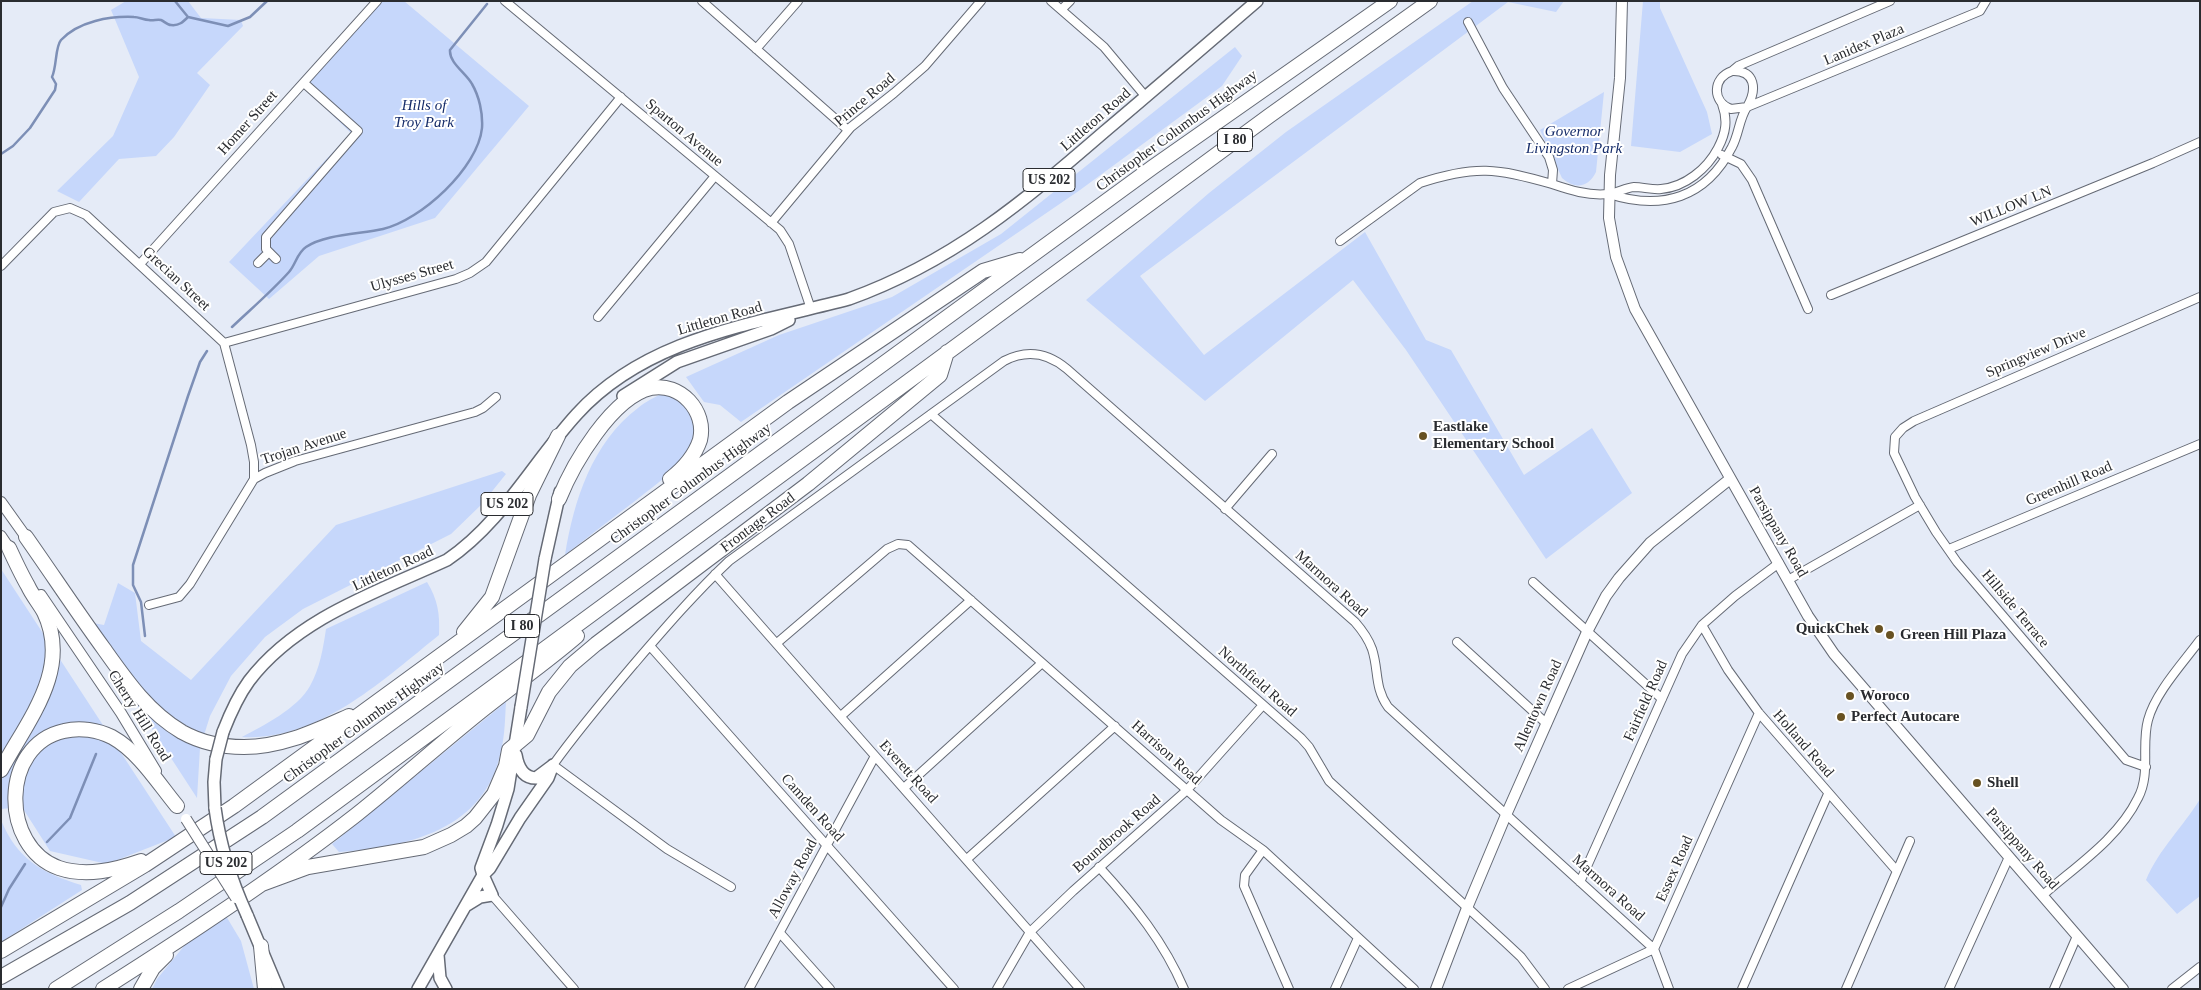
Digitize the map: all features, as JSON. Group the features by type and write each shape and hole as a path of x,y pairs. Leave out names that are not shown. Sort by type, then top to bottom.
{"highway":[{"name":"Christopher Columbus Highway","path":"1,977 130,902 262,817 1201,133 1390,1"},
{"name":"I 80","path":"56,989 180,911 258,858 643,578 1277,110 1430,1"},
{"path":"1,951 180,842 278,776 788,402 983,271 1030,257"},
{"path":"262,884 308,867 402,853 424,847 451,835 475,818 494,794 506,766 509,750 515,748 527,735 549,692 583,654 808,484 940,375 947,352"},
{"path":"559,499 570,475 595,435 617,410 634,396 654,388 668,388 683,395 693,405 699,418 701,434 696,448 685,465 564,565"},
{"path":"448,651 492,597 528,495 558,436"},
{"path":"26,537 130,686 153,710 172,725 188,734 226,745 243,747 277,743 316,732 375,704"},
{"path":"1,770 44,695 53,659 53,640 44,613 28,587 9,548"},
{"path":"103,989 201,927 356,815 486,707 549,660 643,578"},
{"path":"177,806 136,756 123,745 108,735 87,730 59,732 39,742 23,757 16,769 10,787 10,810 13,823 20,838 40,859 60,869 94,872 125,866 143,860 180,842"},
{"path":"141,989 153,968 201,927"},
{"path":"261,946 265,989"}],"main road":[{"name":"Littleton Road","path":"279,989 232,883 225,861 214,808 214,782 216,759 223,732 238,699 248,682 280,648 330,614 447,560 459,552 505,507 558,436 579,412 620,377 652,358 694,339 849,299 896,280 987,228 1035,192 1257,1"},
{"name":"Parsippany Road","path":"1622,1 1620,78 1609,194 1610,226 1616,257 1635,309 1808,616 1834,654 2123,989"},
{"name":"Littleton Road","path":"418,989 483,874 481,868 500,816 515,748 545,559 562,482 583,441 602,416 629,391 676,362 771,329 811,309"},
{"name":"Allentown Road","path":"1436,989 1467,908 1506,816 1587,632 1606,596 1650,542 1730,479"},
{"path":"1,502 26,537"},
{"name":"Cherry Hill Road","path":"1,536 121,713 177,806 247,915"},
{"path":"515,748 519,768 529,778 536,778 553,765"},
{"path":"465,906 480,897 492,895 483,874 490,868 520,818 548,778 553,765"},
{"path":"438,953 440,978 445,989"},
{"path":"425,989 437,986 445,989"}],"street":[{"name":"Homer Street","path":"140,264 376,1"},
{"name":"Sparton Avenue","path":"505,1 780,230 790,244 811,309"},
{"path":"702,1 848,130"},
{"path":"756,49 798,1"},
{"name":"Prince Road","path":"771,223 848,130 920,70 981,1"},
{"path":"1051,1 1104,47 1146,97"},
{"path":"1062,10 1070,1"},
{"name":"Lanidex Plaza","path":"1609,194 1634,187 1663,189 1680,184 1701,170 1716,152 1726,126 1725,112 1717,95 1717,85 1722,77 1732,72 1738,66 1890,1"},
{"name":"Lanidex Plaza","path":"1722,104 1731,108 1747,107 1980,11 1986,1"},
{"path":"1468,22 1503,88 1549,157 1553,170 1552,184"},
{"path":"1340,241 1420,183 1465,171 1488,170 1509,172 1585,194 1609,194 1630,201 1675,199 1695,190 1708,179 1727,157 1734,144 1740,120 1754,93 1752,83 1746,75 1732,72"},
{"path":"276,259 269,252 265,243 266,237 358,131 304,83"},
{"name":"Ulysses Street","path":"224,343 456,279 470,273 486,262 620,98"},
{"name":"WILLOW LN","path":"1831,295 2154,163 2200,142"},
{"path":"1716,152 1741,164 1752,180 1808,309"},
{"path":"598,317 715,176"},
{"name":"Grecian Street","path":"1,266 49,215 64,208 76,209 86,214 224,343"},
{"path":"258,263 269,252"},
{"name":"Springview Drive","path":"1893,445 1895,437 1900,431 1914,421 2200,297"},
{"path":"224,343 251,445 254,479"},
{"name":"Frontage Road","path":"553,765 650,646 715,574 748,546 1004,361 1024,353"},
{"name":"Marmora Road","path":"1024,353 1039,354 1056,360 1354,622 1363,631 1372,648 1377,684 1388,707 1654,949 1669,989"},
{"name":"Trojan Avenue","path":"149,605 179,597 207,558 254,479 265,472 295,461 475,412 496,397"},
{"name":"Northfield Road","path":"931,414 1301,738 1309,747 1329,781 1521,957 1545,989"},
{"name":"Greenhill Road","path":"1948,549 2200,444"},
{"name":"Hillside Terrace","path":"1893,445 1896,459 1920,505 1948,549 2126,760 2146,767"},
{"path":"1225,509 1272,454"},
{"path":"1788,580 1920,505"},
{"name":"Harrison Road","path":"777,644 887,549 898,544 908,545 1221,820 1263,850 1414,989"},
{"name":"Fairfield Road","path":"1580,882 1682,654 1702,624 1743,590 1779,564"},
{"name":"Everett Road","path":"715,574 1080,989"},
{"path":"1533,582 1662,699"},
{"path":"841,716 971,600"},
{"name":"Holland Road","path":"1702,624 1728,670 1759,713 1896,870"},
{"path":"2043,895 2117,831 2140,796 2146,767 2146,730 2152,708 2200,640"},
{"path":"1457,642 1547,724"},
{"name":"Camden Road","path":"650,646 954,989"},
{"path":"904,788 1042,663"},
{"name":"Boundbrook Road","path":"997,989 1030,932 1099,867 1187,790 1263,705"},
{"name":"Essex Road","path":"1654,949 1759,713"},
{"path":"967,859 1115,726"},
{"name":"Alloway Road","path":"749,989 875,756"},
{"path":"553,765 667,849 731,887"},
{"path":"1742,989 1828,794"},
{"path":"1846,989 1910,841"},
{"path":"1263,850 1245,875 1244,886 1289,989"},
{"path":"1949,989 2009,857"},
{"path":"1099,867 1131,901 1158,938 1173,964 1184,989"},
{"path":"492,895 574,989"},
{"path":"780,933 830,989"},
{"path":"2054,989 2077,936"},
{"path":"1336,989 1358,938"},
{"path":"1568,989 1654,949"},
{"path":"2172,989 2200,967"}],"green space":[{"path":"126,1 188,1 201,18 241,20 243,26 197,73 210,85 174,137 156,156 119,159 79,202 57,191 113,136 139,77 111,10"},
{"name":"Hills of Troy Park","path":"377,1 404,1 529,106 435,218 319,256 269,299 229,262 351,133 301,85"},
{"path":"1473,1 1564,1 1556,12 1508,2 1140,276 1204,355 1365,232 1426,340 1451,350 1524,475 1592,428 1632,493 1546,559 1406,350 1353,280 1205,401 1086,300 1209,193 1286,132"},
{"path":"1643,1 1660,1 1660,8 1707,112 1712,134 1680,152 1631,146"},
{"path":"1235,47 1242,56 1222,86 1080,190 741,422 720,405 704,402 686,377 779,335 892,297 1001,234"},
{"name":"Governor Livingston Park","path":"1604,92 1596,172 1586,184 1572,184 1562,178 1540,130"},
{"path":"664,392 686,406 691,412 696,427 692,445 674,469 659,482 565,555 580,494 597,455 622,422 648,401"},
{"path":"502,471 506,474 481,505 451,534 303,609 265,637 231,676 210,716 200,748 197,798 82,621 104,625 118,583 135,593 141,641 191,680 336,525"},
{"path":"1,569 176,837 107,864 50,851 22,807 1,809"},
{"path":"427,582 434,595 437,607 439,635 372,688 323,718 297,729 270,736 242,737 279,716 304,694 310,686 319,665 326,629"},
{"path":"506,702 501,751 492,778 479,799 461,816 440,829 416,839 391,845 339,852 332,844"},
{"path":"2200,799 2200,896 2177,914 2146,880 2164,848"},
{"path":"1,820 15,845 32,863 54,875 81,885 82,890 1,942"},
{"path":"226,916 241,941 254,989 152,989 157,979 189,940"}],"waterway":[{"path":"175,1 188,17 228,26 250,17 267,1"},
{"path":"232,327 289,272 306,247 323,239 383,229 398,224 430,204 459,175 478,143 482,128 482,116 477,94 469,80 452,59 450,50 487,4"},
{"path":"1,154 13,146 30,128 55,90 56,84 52,77 58,47 61,40 68,34 86,24 105,19 136,17 147,20 161,20 168,24 176,25 188,17"},
{"path":"145,636 141,602 133,585 133,565 188,396 200,362 207,351"},
{"path":"47,842 70,818 96,754"},
{"path":"1,907 9,889 25,864"}],"place":[{"name":"Eastlake Elementary School","path":"1423,436"},
{"name":"QuickChek","path":"1879,629"},
{"name":"Green Hill Plaza","path":"1890,635"},
{"name":"Woroco","path":"1850,696"},
{"name":"Perfect Autocare","path":"1841,717"},
{"name":"Shell","path":"1977,783"}]}
